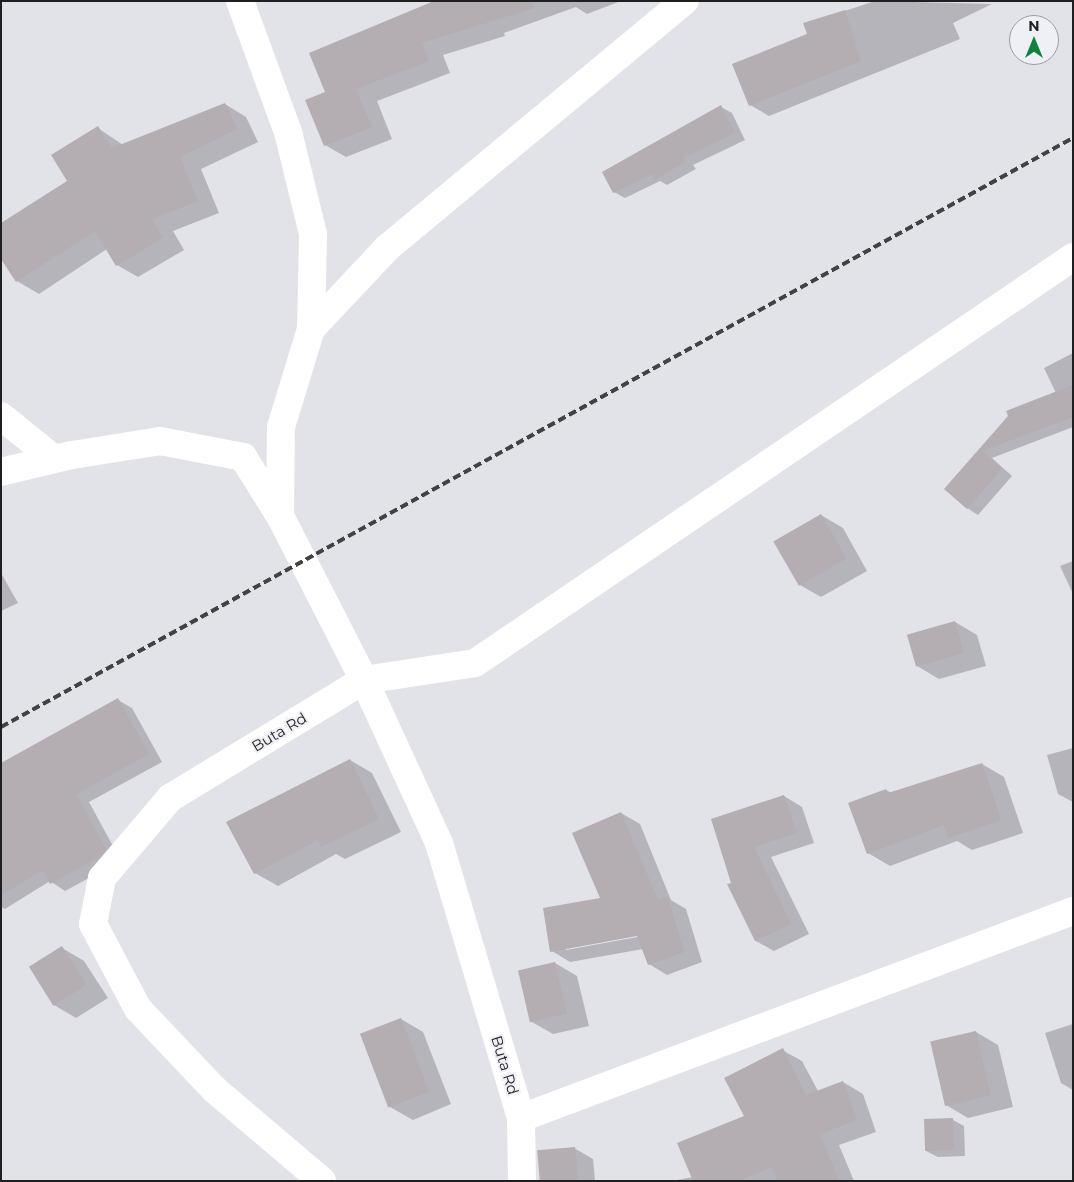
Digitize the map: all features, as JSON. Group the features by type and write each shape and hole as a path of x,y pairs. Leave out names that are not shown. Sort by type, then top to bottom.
{"street":[{"path":"240,1 288,132 313,234 311,329 281,427 280,516"},
{"path":"311,329 387,248 685,1"},
{"path":"1,472 54,459 160,441 243,457 280,516 364,680 475,663 1073,257"},
{"path":"1,416 54,459"},
{"name":"Buta Rd","path":"322,1181 214,1089 138,1010 93,924 102,878 170,798 364,680 438,843 521,1118 522,1181"},
{"path":"521,1118 1073,911"}],"building":[{"path":"434,1 533,1 534,8 422,43 429,61 356,89 372,127 324,146 305,100 325,92 309,53"},
{"path":"845,10 861,61 749,106 732,64 807,34 803,23"},
{"path":"225,103 237,129 180,157 198,201 152,219 163,238 116,266 95,231 16,282 1,259 1,223 67,181 51,155 98,126 112,148"},
{"path":"721,105 735,133 683,158 685,162 655,180 652,174 613,193 602,172"},
{"path":"1073,385 1073,417 982,451 1002,469 967,509 944,489 1008,416 1006,411"},
{"path":"821,514 846,558 799,586 773,542"},
{"path":"955,621 964,653 916,667 907,635"},
{"path":"118,698 149,754 76,794 106,849 99,857 50,884 43,870 1,895 1,763"},
{"path":"350,759 379,819 321,847 318,840 254,874 226,822"},
{"path":"982,763 1001,820 948,838 944,825 867,854 848,803 886,789 888,793"},
{"path":"784,795 797,833 754,847 791,924 755,941 727,884 731,883 711,819"},
{"path":"621,812 658,900 668,897 684,952 648,965 637,936 550,952 543,908 600,898 572,833"},
{"path":"62,946 86,985 53,1006 29,967"},
{"path":"555,962 567,1014 530,1022 518,971"},
{"path":"401,1018 429,1092 388,1108 360,1034"},
{"path":"976,1031 991,1095 945,1106 930,1042"},
{"path":"783,1048 806,1095 843,1081 857,1120 820,1134 839,1181 778,1181 772,1167 738,1181 693,1181 677,1143 744,1116 724,1078"},
{"path":"953,1118 954,1150 925,1151 924,1119"},
{"path":"575,1147 578,1181 540,1181 537,1150"}],"railway":[{"path":"1,727 1073,138"}]}
